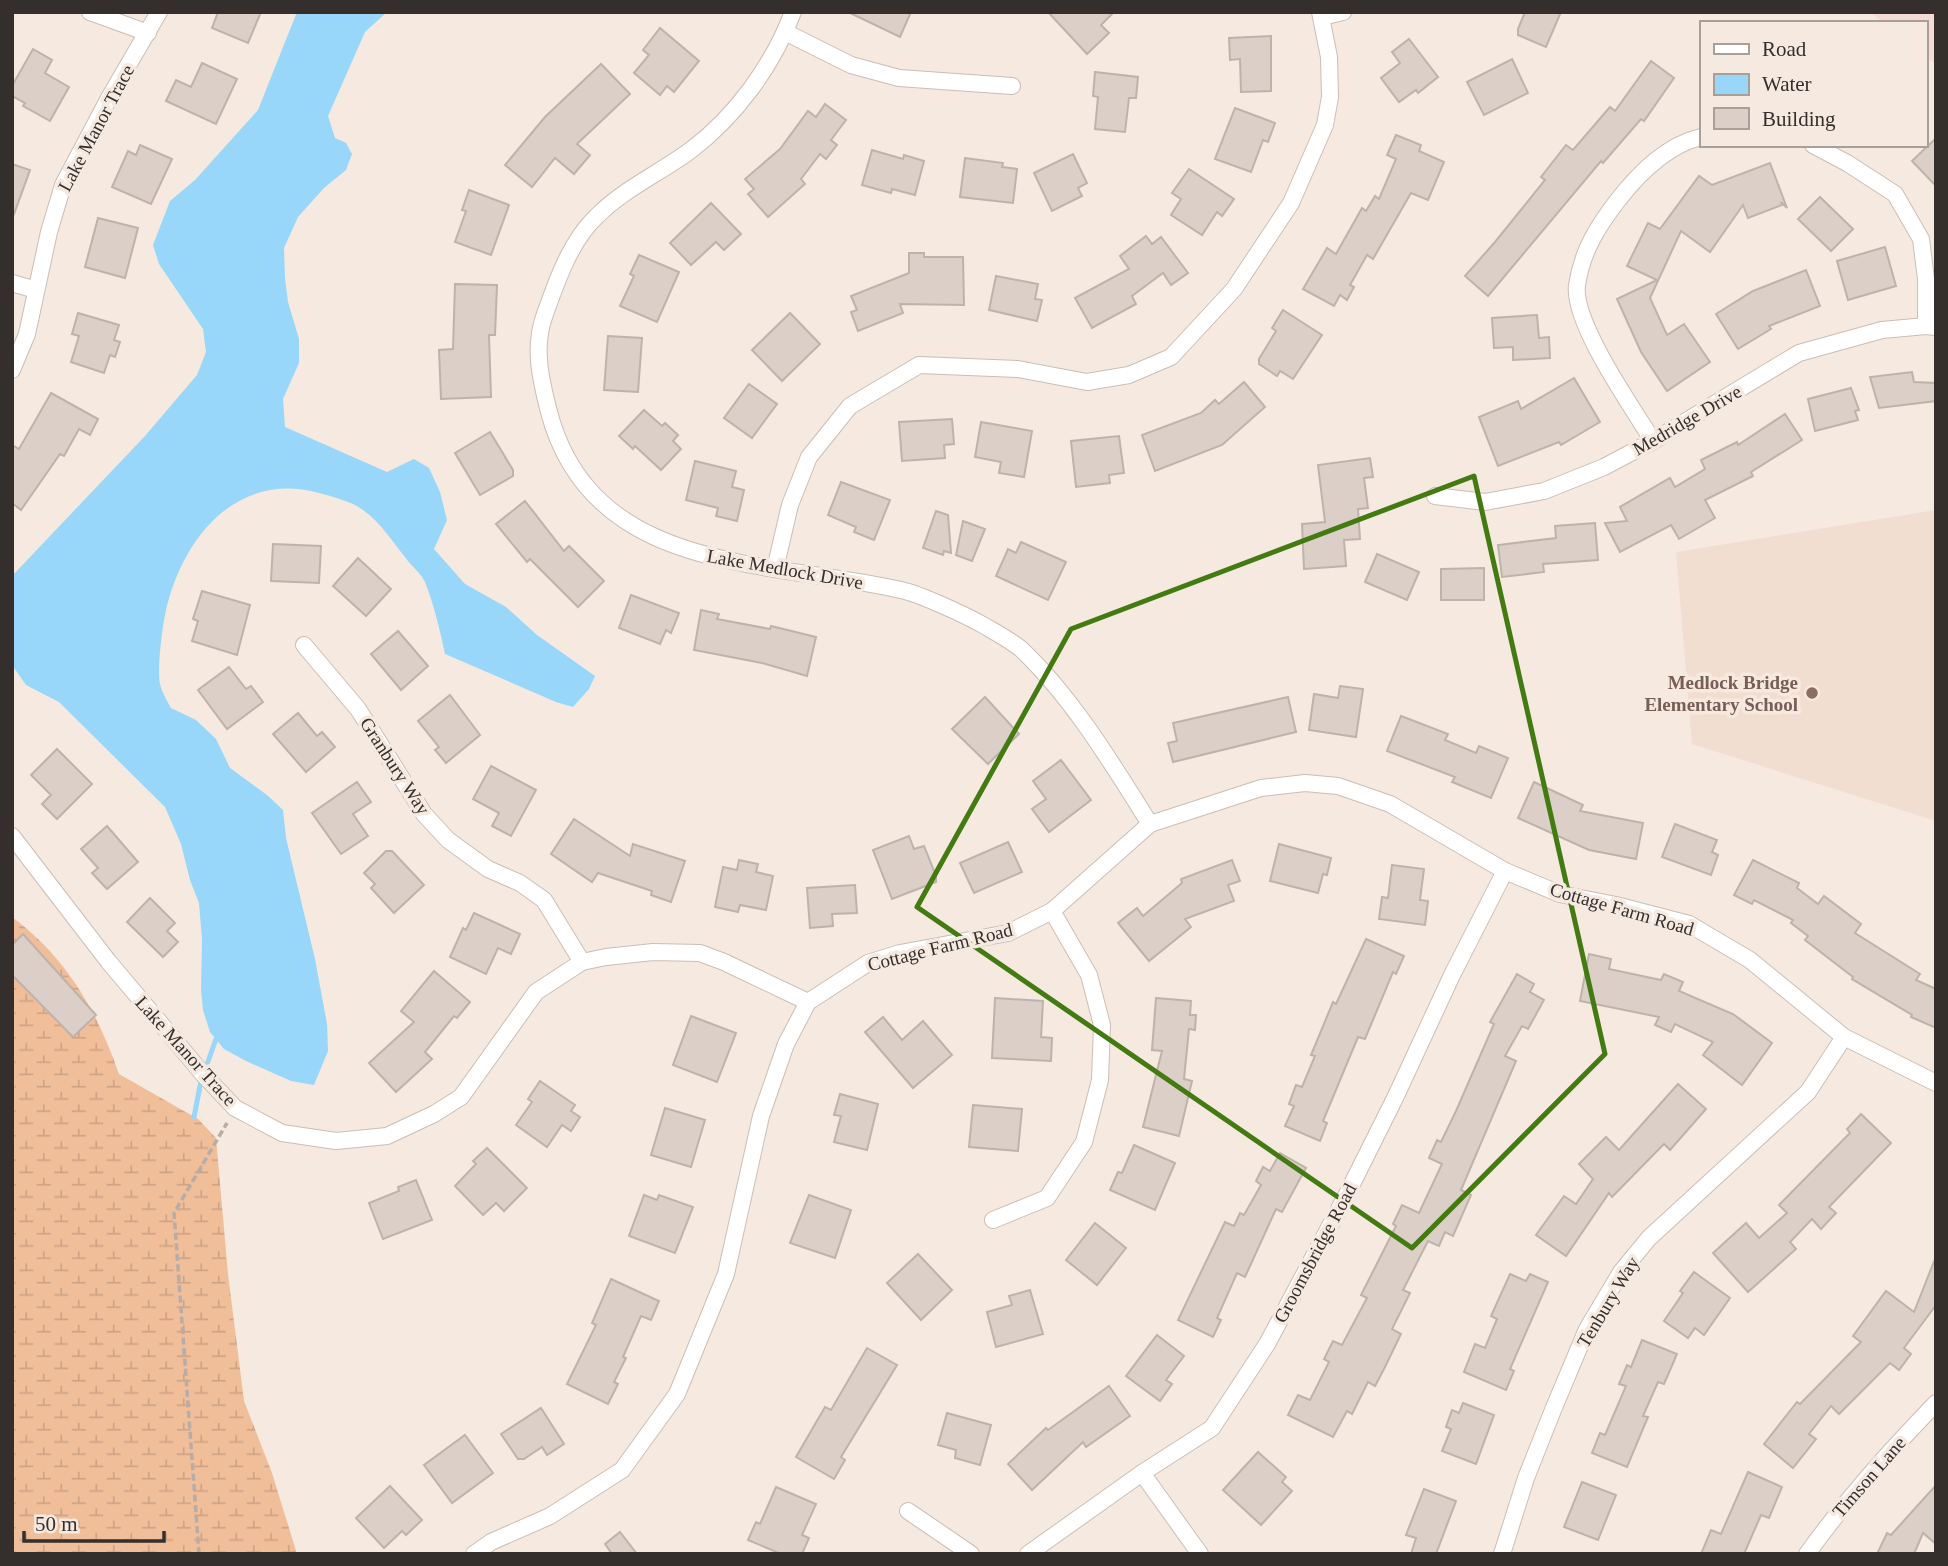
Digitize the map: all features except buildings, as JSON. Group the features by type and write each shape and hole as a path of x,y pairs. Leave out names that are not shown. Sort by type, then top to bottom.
{"street":[{"path":"90,12 148,33"},
{"name":"Lake Manor Trace","path":"12,370 27,334 63,185 159,12"},
{"name":"Lake Medlock Drive","path":"793,12 785,32 752,87 730,113 692,149 630,188 594,218 562,268 542,322 538,354 542,387 564,456 592,492 613,513 650,534 704,556 904,590 979,623 1018,647 1062,695 1150,824"},
{"path":"775,569 790,505 808,457 850,406 919,365 1018,369 1087,382 1129,375 1171,357 1234,289 1291,204 1325,125 1330,97 1329,57 1321,15 1343,12"},
{"path":"785,32 851,65 899,78 1012,86"},
{"path":"1653,442 1585,327 1576,288 1586,249 1600,224 1637,176 1682,142 1700,137"},
{"path":"1816,147 1847,163 1895,194 1921,239 1931,326"},
{"path":"12,284 36,290"},
{"name":"Medridge Drive","path":"1436,496 1485,502 1544,491 1604,467 1653,442 1799,353 1882,330 1931,326"},
{"name":"Granbury Way","path":"304,645 358,709 424,814 448,840 488,869 520,883 544,900 582,962"},
{"name":"Cottage Farm Road","path":"474,1554 491,1542 550,1516 622,1470 677,1394 726,1275 761,1116 786,1044 808,1002 868,963 900,953 1008,933 1052,911 1150,824 1261,788 1305,783 1338,786 1390,804 1505,872 1560,894 1689,924 1750,960 1844,1037 1936,1083"},
{"name":"Lake Manor Trace","path":"12,836 108,961 196,1066 235,1108 282,1133 336,1141 387,1136 434,1114 461,1097 536,992 582,962 653,952 700,953 808,1002"},
{"name":"Groomsbridge Road","path":"1028,1554 1212,1427 1267,1344 1346,1196 1452,975 1505,872"},
{"path":"993,1220 1047,1198 1084,1142 1100,1080 1102,1025 1090,975 1052,911"},
{"name":"Tenbury Way","path":"1502,1554 1526,1478 1562,1387 1587,1329 1621,1272 1649,1238 1808,1092 1844,1037"},
{"name":"Timson Lane","path":"1807,1554 1869,1473 1936,1403"},
{"path":"1142,1473 1200,1554"},
{"path":"908,1511 971,1554"}],"path":[{"path":"199,1554 174,1213 235,1108"}],"highlighted area":[{"path":"1474,476 1605,1054 1412,1248 917,907 1071,629"}],"shaded area":[{"path":"1870,12 1936,12 1936,64 1927,57 1927,21 1881,21"},
{"name":"Medlock Bridge Elementary School","path":"1936,510 1936,821 1692,744 1676,552"}],"green space":[{"path":"12,917 49,950 78,987 101,1029 119,1074 198,1119 216,1138 228,1274 244,1401 272,1473 297,1554 12,1554"}],"water":[{"path":"297,12 387,12 365,32 328,116 335,138 346,143 352,154 346,170 324,188 298,217 284,248 288,302 299,339 299,363 283,399 285,427 387,472 414,459 429,468 440,492 447,520 434,549 465,584 506,607 537,635 595,676 589,689 573,707 445,654 434,609 423,579 369,515 342,500 319,493 289,489 262,492 237,502 216,518 198,538 172,588 161,640 160,684 171,708 196,720 216,739 230,768 283,810 286,838 315,959 327,1024 328,1051 314,1085 291,1081 246,1061 224,1049 210,1032 203,1010 201,990 202,939 199,903 181,844 165,807 59,702 26,685 12,665 12,576 145,436 197,375 206,352 203,329 159,264 153,245 170,201 195,180 258,110"}],"waterway":[{"path":"194,1117 201,1081 216,1039"}],"place":[{"name":"Medlock Bridge Elementary School","path":"1812,693"}]}
